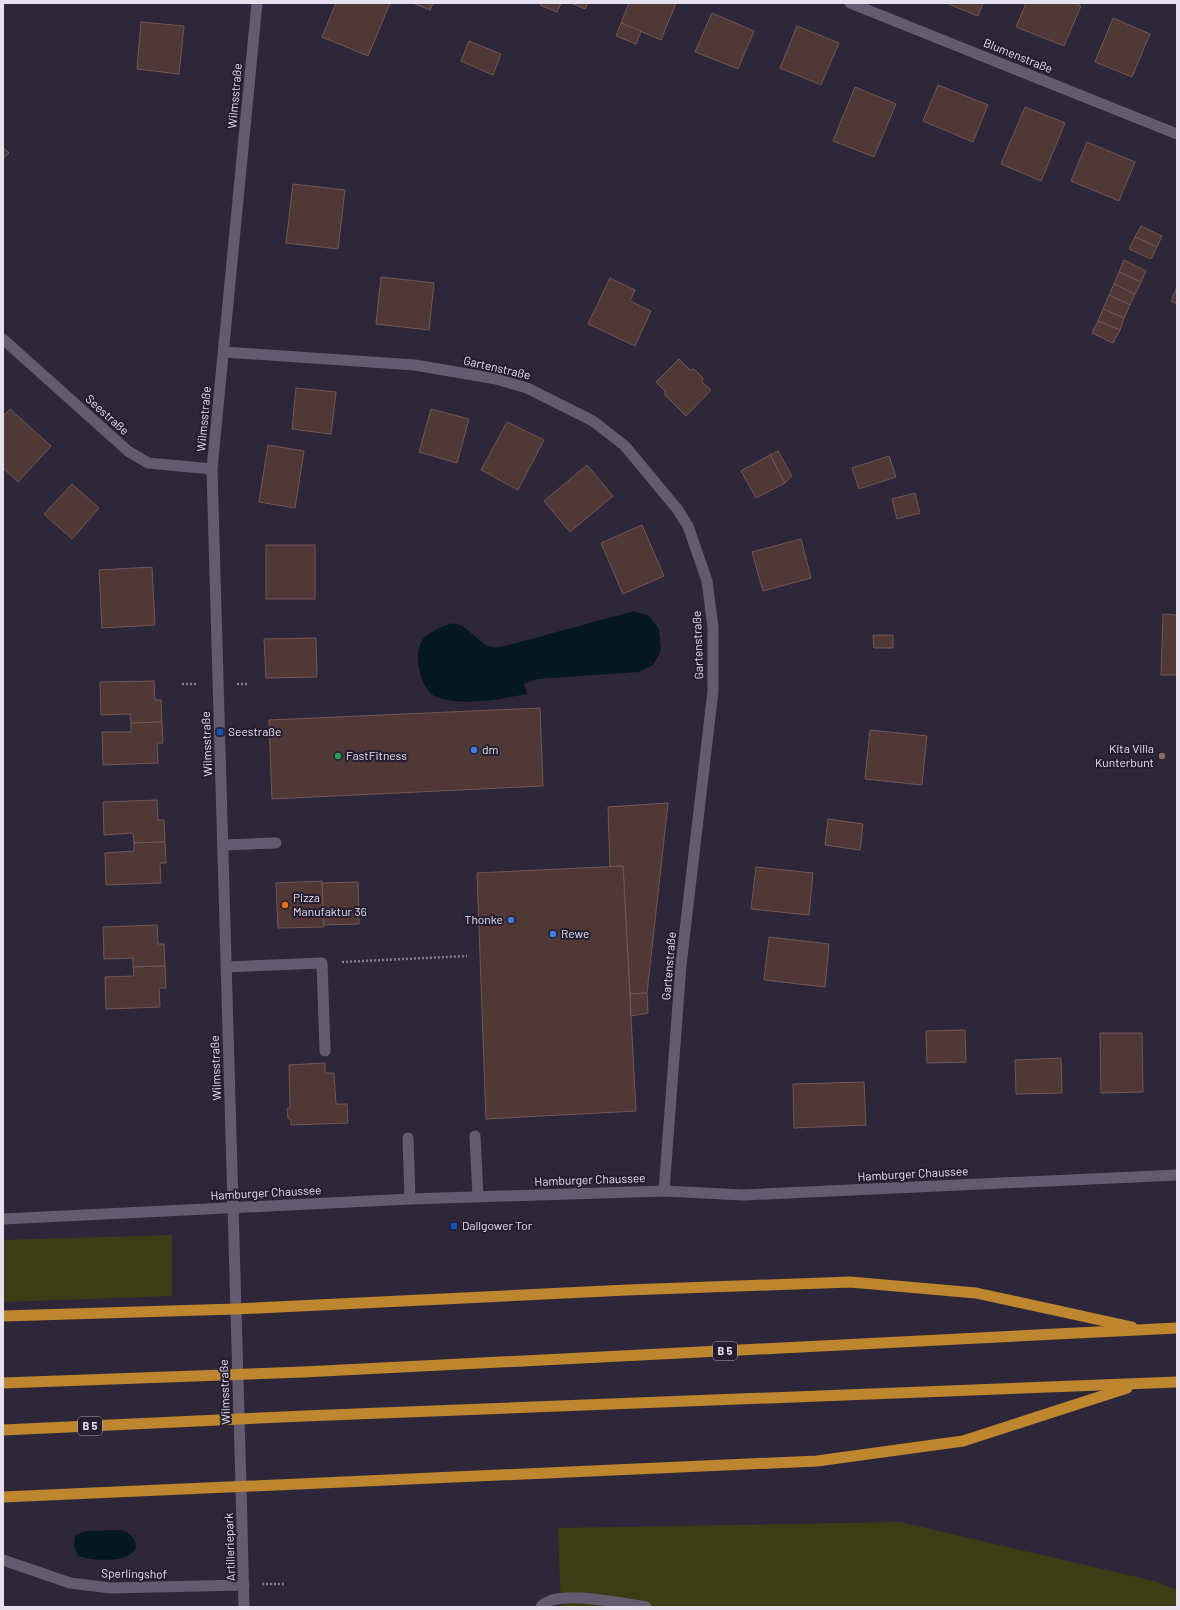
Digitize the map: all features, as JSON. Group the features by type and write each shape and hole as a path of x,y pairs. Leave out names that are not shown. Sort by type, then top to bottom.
{"highway":[{"path":"3,1316 236,1309 627,1290 850,1282 976,1293 1146,1330"},
{"name":"B 5","path":"3,1383 303,1372 1177,1328"},
{"name":"B 5","path":"3,1430 304,1416 1177,1382"},
{"path":"3,1496 817,1461 963,1441 1141,1383"}],"street":[{"name":"Wilmsstraße","path":"241,1486 212,469 257,3"},
{"name":"Blumenstraße","path":"850,3 1177,134"},
{"name":"Seestraße","path":"3,339 128,452 148,463 212,469"},
{"name":"Gartenstraße","path":"224,352 415,365 496,379 527,388 593,421 625,446 678,510 688,526 706,581 713,627 713,691 681,965 664,1191"},
{"path":"223,845 276,843"},
{"path":"226,967 322,963 326,1051"},
{"path":"475,1136 478,1197"},
{"path":"408,1138 410,1199"},
{"name":"Hamburger Chaussee","path":"3,1219 410,1199 664,1191 744,1195 1177,1175"},
{"name":"Artilleriepark","path":"241,1486 244,1607"},
{"name":"Sperlingshof","path":"3,1560 70,1583 111,1588 244,1585"},
{"path":"540,1607 542,1604 559,1598 581,1597 646,1607"}],"path":[{"path":"322,963 467,956"}],"green space":[{"path":"172,1235 172,1296 3,1302 3,1240"},
{"path":"900,1522 1154,1581 1177,1590 1177,1607 561,1607 558,1528"}],"water":[{"path":"634,611 649,616 659,629 661,650 653,665 639,672 537,679 524,684 527,694 494,700 471,702 449,700 433,695 427,689 420,674 418,656 421,642 426,636 449,624 455,624 467,629 487,646 497,647"},
{"path":"121,1530 132,1536 136,1544 133,1552 128,1556 117,1559 100,1560 78,1556 74,1546 75,1535 86,1531"}],"building":[{"path":"336,3 390,3 368,56 322,37"},
{"path":"413,3 433,3 430,10"},
{"path":"541,3 561,3 557,12 540,5"},
{"path":"571,3 588,3 585,9"},
{"path":"629,3 676,3 661,40 621,23"},
{"path":"946,3 983,3 978,16"},
{"path":"1026,3 1074,3 1081,6 1064,46 1016,27"},
{"path":"712,13 754,31 738,69 695,52"},
{"path":"1113,18 1150,34 1132,77 1095,62"},
{"path":"141,22 184,26 179,74 137,69"},
{"path":"621,23 641,31 636,44 616,36"},
{"path":"797,26 839,43 821,85 780,68"},
{"path":"469,41 501,54 493,75 461,61"},
{"path":"938,85 988,105 973,142 923,121"},
{"path":"855,87 896,104 874,157 833,141"},
{"path":"1025,107 1065,123 1041,181 1001,164"},
{"path":"1087,142 1135,162 1119,201 1071,181"},
{"path":"3,147 9,153 3,158"},
{"path":"293,184 345,190 338,249 286,243"},
{"path":"1141,226 1162,236 1157,247 1135,237"},
{"path":"1135,237 1157,247 1151,259 1129,249"},
{"path":"1124,260 1146,271 1141,282 1119,272"},
{"path":"1119,272 1141,282 1135,294 1114,284"},
{"path":"381,277 434,283 429,330 376,324"},
{"path":"610,278 635,290 630,301 651,311 635,346 588,324"},
{"path":"1114,284 1135,294 1130,305 1109,295"},
{"path":"1177,287 1177,304 1171,301"},
{"path":"1109,295 1130,305 1124,318 1103,309"},
{"path":"1103,309 1124,318 1120,330 1098,321"},
{"path":"1098,321 1120,330 1113,343 1092,333"},
{"path":"679,359 690,370 694,369 703,378 702,382 711,390 686,416 665,395 665,391 656,382"},
{"path":"296,388 336,392 331,434 292,429"},
{"path":"10,409 51,446 18,482 3,468 3,416"},
{"path":"431,409 469,419 457,463 419,452"},
{"path":"507,422 544,440 518,490 481,470"},
{"path":"268,445 304,451 295,508 259,502"},
{"path":"778,451 792,476 785,483 770,455"},
{"path":"770,455 785,483 756,498 741,471"},
{"path":"889,456 896,477 859,489 852,468"},
{"path":"587,465 613,496 570,532 544,501"},
{"path":"72,484 99,508 72,539 44,514"},
{"path":"915,493 920,513 897,519 892,499"},
{"path":"642,525 664,576 623,594 601,543"},
{"path":"801,539 811,578 763,591 752,552"},
{"path":"266,545 315,545 315,599 266,599"},
{"path":"152,567 155,625 102,628 99,570"},
{"path":"1163,614 1177,615 1177,675 1161,675"},
{"path":"873,635 893,635 893,648 874,648"},
{"path":"316,638 317,677 266,678 264,639"},
{"path":"154,681 155,700 161,700 162,722 131,723 130,714 101,715 100,682"},
{"path":"540,708 543,786 272,799 269,720"},
{"path":"162,722 163,743 157,743 158,763 103,765 102,732 131,732 131,723"},
{"path":"870,730 927,736 922,785 865,779"},
{"path":"157,800 158,820 164,820 165,842 134,843 133,833 104,835 103,802"},
{"path":"668,803 647,993 630,994 623,866 610,867 608,807"},
{"path":"828,819 863,824 860,850 825,845"},
{"path":"165,842 166,863 160,863 161,883 106,885 105,853 134,851 134,843"},
{"name":"Rewe","path":"623,866 636,1111 486,1119 477,873"},
{"path":"756,867 813,873 809,915 751,909"},
{"path":"322,881 324,927 278,928 276,883"},
{"path":"358,882 359,924 324,925 322,883"},
{"path":"157,925 158,944 164,944 165,966 133,967 133,958 104,959 103,927"},
{"path":"769,937 829,944 825,987 764,980"},
{"path":"165,966 166,988 159,988 160,1007 106,1009 105,977 134,976 133,967"},
{"path":"647,993 648,1013 631,1016 630,994"},
{"path":"965,1030 966,1062 927,1063 926,1031"},
{"path":"1100,1033 1142,1033 1143,1092 1101,1093"},
{"path":"1061,1058 1062,1093 1016,1094 1015,1060"},
{"path":"325,1063 325,1073 334,1073 336,1104 347,1104 348,1123 291,1125 291,1120 288,1118 287,1109 290,1107 289,1065"},
{"path":"864,1082 866,1125 794,1128 793,1084"}],"place":[{"name":"Seestraße","path":"220,732"},
{"name":"dm","path":"474,750"},
{"name":"FastFitness","path":"338,756"},
{"name":"Kita Villa Kunterbunt","path":"1162,756"},
{"name":"Pizza Manufaktur 36","path":"285,905"},
{"name":"Thonke","path":"511,920"},
{"name":"Rewe","path":"553,934"},
{"name":"Dallgower Tor","path":"454,1226"}]}
